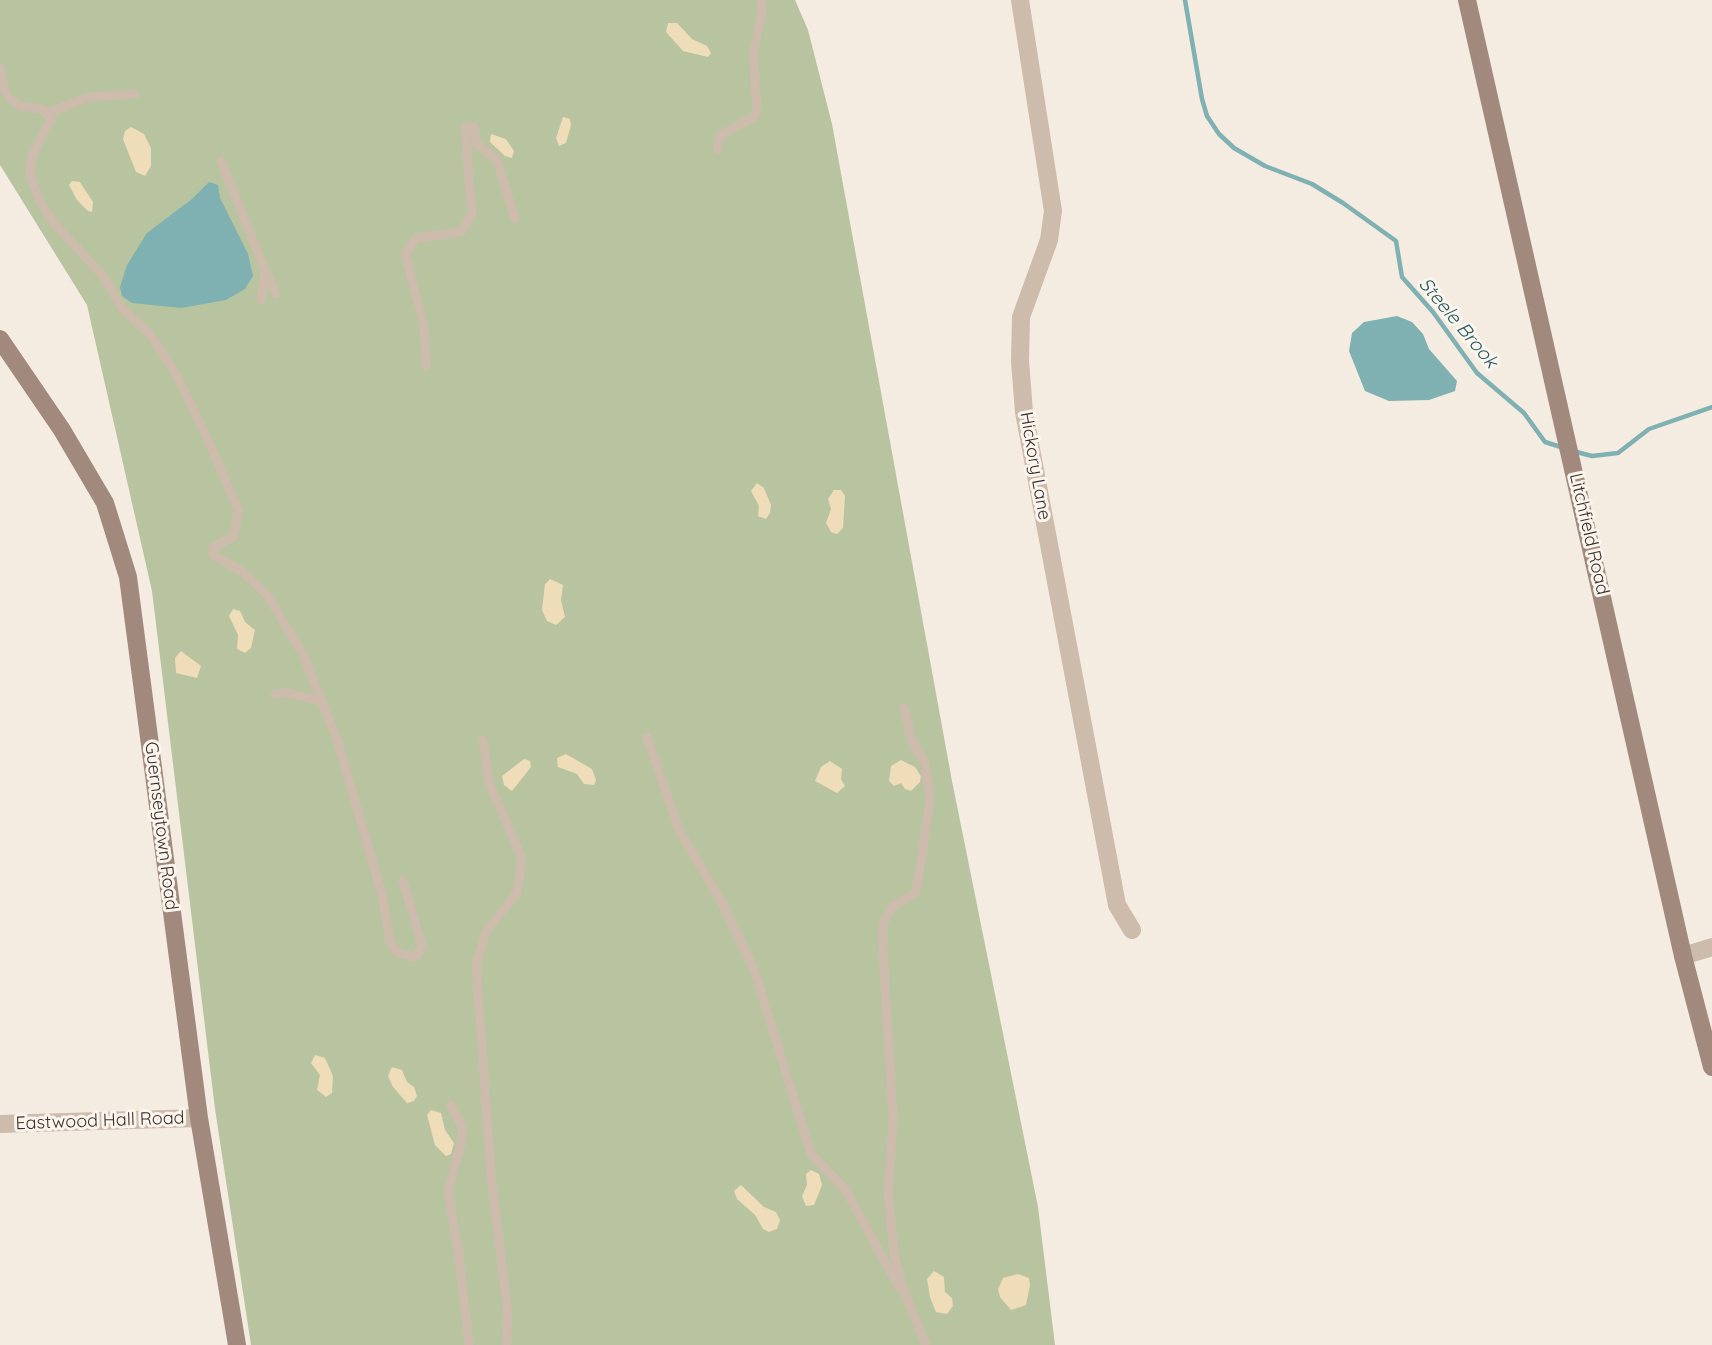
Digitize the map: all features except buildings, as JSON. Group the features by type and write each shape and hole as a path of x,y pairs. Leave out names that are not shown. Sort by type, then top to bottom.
{"main road":[{"name":"Litchfield Road","path":"1467,0 1683,956 1712,1067"},
{"name":"Guernseytown Road","path":"0,339 62,430 106,503 128,577 199,1118 237,1345"}],"street":[{"name":"Hickory Lane","path":"1020,0 1053,211 1049,240 1021,317 1020,361 1024,412 1117,905 1132,930"},
{"path":"1683,956 1712,947"},
{"name":"Eastwood Hall Road","path":"0,1124 199,1118"}],"lane":[{"path":"718,149 720,135 754,117 757,109 753,55 762,12 761,0"},
{"path":"0,68 5,93 9,99 21,106 48,113 88,97 135,94"},
{"path":"48,113 51,123 38,141 30,173 39,200 59,228 104,277 111,294 122,308 151,335 176,374 239,511 233,537 213,547 213,555 243,572 277,608 303,654 338,741 382,895 390,942 397,952 413,957 422,946 403,881"},
{"path":"426,366 424,327 405,253 417,238 461,232 472,214 465,127 474,127 476,143 497,160 515,219"},
{"path":"222,161 276,294"},
{"path":"261,300 265,270"},
{"path":"275,694 288,693 320,701"},
{"path":"904,708 912,741 925,763 930,799 918,888 915,893 892,907 882,933 893,1119 888,1195 890,1225 906,1297"},
{"path":"647,737 679,830 722,902 754,969 811,1154 845,1189 906,1297 926,1345"},
{"path":"483,740 489,783 521,856 522,868 517,893 486,932 476,964 491,1175 508,1316 506,1345"},
{"path":"450,1105 462,1127 462,1140 447,1191 459,1255 470,1345"}],"green space":[{"path":"0,0 795,0 808,30 832,124 952,781 1038,1207 1055,1345 251,1345 215,1109 152,591 87,305 0,165"}],"sand":[{"path":"668,23 677,23 692,39 707,46 711,53 708,57 683,51 666,32"},
{"path":"563,117 570,119 571,125 566,143 559,146 556,138"},
{"path":"131,127 144,134 151,148 151,166 145,176 136,172 123,139 125,131"},
{"path":"491,134 506,139 514,151 512,158 505,156 490,142"},
{"path":"72,181 80,182 93,202 92,212 77,200 69,185"},
{"path":"757,483 764,488 771,505 766,519 758,516 759,506 751,491"},
{"path":"834,490 841,490 845,496 843,528 837,534 831,532 826,523 831,509 828,499"},
{"path":"550,579 563,585 561,600 565,617 556,625 547,621 542,610 545,584"},
{"path":"233,609 240,611 245,622 255,630 251,648 245,653 237,649 238,635 229,616"},
{"path":"181,651 201,666 197,678 176,673 175,658"},
{"path":"566,754 592,769 596,780 594,785 584,784 577,774 558,767 557,758"},
{"path":"524,759 530,761 531,767 512,791 504,785 502,776"},
{"path":"901,760 915,767 921,776 920,782 911,791 905,789 901,783 894,786 889,781 891,766"},
{"path":"830,761 842,769 841,779 845,786 837,793 815,781 821,767"},
{"path":"315,1055 325,1058 333,1076 332,1093 326,1097 317,1090 320,1075 311,1063"},
{"path":"392,1067 402,1070 407,1082 414,1087 417,1096 414,1101 407,1103 393,1087 388,1076"},
{"path":"431,1110 441,1113 445,1130 454,1143 451,1154 446,1156 435,1145 427,1115"},
{"path":"811,1170 819,1174 822,1185 814,1205 806,1206 802,1196 807,1185 806,1174"},
{"path":"741,1185 764,1207 776,1212 780,1220 777,1229 769,1232 763,1229 755,1215 737,1199 734,1191"},
{"path":"934,1271 944,1277 945,1292 952,1298 953,1306 947,1314 936,1312 930,1297 927,1279"},
{"path":"1018,1274 1029,1278 1030,1285 1026,1305 1011,1310 1000,1297 998,1289 1003,1278"}],"water":[{"path":"209,182 218,185 220,198 248,254 253,276 245,289 226,300 181,308 132,303 122,296 120,287 127,265 147,233 192,199"},
{"path":"1397,316 1412,322 1423,334 1429,349 1457,381 1455,391 1429,400 1389,401 1365,391 1349,351 1352,333 1364,322"}],"waterway":[{"name":"Steele Brook","path":"1185,0 1202,99 1207,116 1219,134 1234,148 1265,166 1312,184 1396,241 1402,277 1433,312 1477,373 1524,413 1545,442 1564,448"},
{"name":"Steele Brook","path":"1573,451 1592,456 1618,453 1649,429 1712,407"}]}
